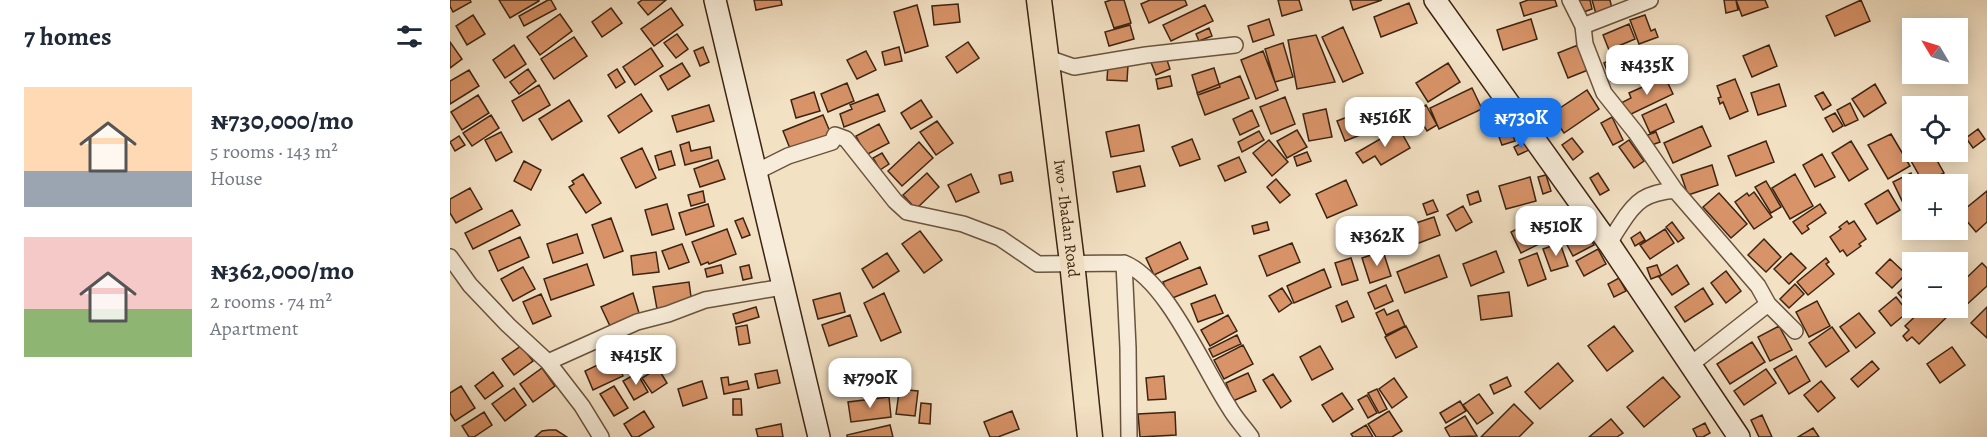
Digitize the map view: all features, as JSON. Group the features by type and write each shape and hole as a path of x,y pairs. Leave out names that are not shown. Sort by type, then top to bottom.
{"main road":[{"name":"Iwo - Ibadan Road","path":"1038,0 1072,262 1090,437"}],"street":[{"path":"715,0 819,437"},
{"path":"1435,0 1610,245 1737,436"},
{"path":"1570,0 1583,26 1585,44 1604,93 1636,133 1675,190 1758,286 1768,304 1795,331"},
{"path":"1583,26 1650,0"},
{"path":"1045,57 1074,67 1146,54 1235,45"},
{"path":"756,172 788,156 832,142 835,135 846,139 895,201 908,212 963,224 1000,238 1038,264 1124,262 1134,267 1146,276 1165,298 1230,409 1251,437"},
{"path":"1610,245 1612,234 1629,210 1654,192 1675,190"},
{"path":"450,257 493,309 548,362 582,406 602,437"},
{"path":"1124,262 1129,437"},
{"path":"548,362 637,322 668,314 705,300 783,287"},
{"path":"1690,365 1768,304"}],"building":[{"path":"450,0 470,0 471,2 453,12"},
{"path":"499,0 539,0 539,1 510,18"},
{"path":"551,0 556,9 524,26 519,16"},
{"path":"642,0 666,0 648,15 638,3"},
{"path":"754,0 781,0 782,5 756,10"},
{"path":"1124,0 1131,23 1114,28 1105,2"},
{"path":"1150,0 1185,0 1187,5 1149,23 1141,4"},
{"path":"1278,0 1299,0 1302,10 1282,16"},
{"path":"1350,0 1382,0 1353,10"},
{"path":"1528,0 1555,0 1557,6 1524,16 1520,3"},
{"path":"1577,0 1590,0 1592,9 1581,13"},
{"path":"1592,0 1610,0 1612,9 1596,14"},
{"path":"1724,0 1736,0 1738,10 1726,13"},
{"path":"1736,0 1765,0 1768,7 1742,16"},
{"path":"1861,0 1870,21 1835,36 1826,16"},
{"path":"1409,3 1417,23 1381,37 1374,17"},
{"path":"958,4 960,22 934,25 932,6"},
{"path":"917,5 928,46 905,53 894,12"},
{"path":"1205,5 1213,21 1171,41 1163,25"},
{"path":"611,8 622,23 602,37 592,22"},
{"path":"671,8 683,25 654,46 641,29"},
{"path":"560,14 572,31 540,55 527,37"},
{"path":"473,15 485,34 467,45 456,26"},
{"path":"1645,15 1651,31 1655,29 1658,37 1639,44 1630,20"},
{"path":"1269,19 1274,35 1253,42 1248,26"},
{"path":"1531,19 1537,39 1503,50 1497,30"},
{"path":"1629,24 1635,39 1609,50 1603,35"},
{"path":"1130,25 1134,39 1109,46 1105,32"},
{"path":"1343,27 1363,73 1343,82 1322,37"},
{"path":"1209,28 1212,36 1199,41 1196,34"},
{"path":"677,34 688,49 676,58 664,43"},
{"path":"1316,35 1335,82 1297,89 1288,40"},
{"path":"574,37 587,56 554,79 541,59"},
{"path":"450,42 462,59 450,68"},
{"path":"968,42 979,58 957,73 946,57"},
{"path":"1283,43 1293,77 1275,82 1265,49"},
{"path":"514,45 526,64 505,78 493,60"},
{"path":"1578,45 1588,70 1568,78 1558,53"},
{"path":"1769,45 1777,66 1752,77 1743,56"},
{"path":"703,47 709,62 700,66 694,51"},
{"path":"899,47 902,61 885,65 882,52"},
{"path":"651,48 663,66 635,85 623,67"},
{"path":"866,51 876,70 857,79 847,60"},
{"path":"1263,51 1278,90 1256,99 1241,60"},
{"path":"1165,54 1170,69 1156,75 1150,60"},
{"path":"1624,54 1631,72 1611,81 1604,63"},
{"path":"682,63 690,76 668,90 660,76"},
{"path":"1448,63 1460,82 1428,102 1416,83"},
{"path":"1108,64 1128,65 1127,81 1107,80"},
{"path":"1214,68 1220,87 1198,95 1192,75"},
{"path":"528,69 536,81 519,94 510,82"},
{"path":"617,69 625,82 616,88 608,75"},
{"path":"469,70 479,86 450,104 450,81"},
{"path":"1170,76 1172,86 1158,89 1156,79"},
{"path":"1240,76 1249,98 1205,115 1197,93"},
{"path":"1665,77 1673,94 1627,116 1621,103 1631,98 1629,93"},
{"path":"1735,79 1748,111 1730,119 1723,102 1720,104 1718,98 1721,97 1717,86"},
{"path":"847,83 854,101 828,112 821,94"},
{"path":"1779,84 1786,106 1758,115 1751,93"},
{"path":"1875,84 1886,103 1864,117 1852,99"},
{"path":"539,85 550,105 523,121 512,101"},
{"path":"1472,88 1482,109 1439,129 1430,108"},
{"path":"1587,90 1599,109 1564,133 1551,114"},
{"path":"814,92 820,111 796,118 791,100"},
{"path":"1823,92 1831,105 1823,110 1815,96"},
{"path":"641,94 652,111 619,133 608,116"},
{"path":"878,94 885,111 844,127 840,114 852,109 850,105"},
{"path":"478,95 489,113 462,130 451,112"},
{"path":"1285,97 1295,124 1271,134 1260,107"},
{"path":"569,100 582,121 552,140 539,119"},
{"path":"921,100 932,117 911,129 901,113"},
{"path":"1386,102 1393,122 1345,141 1337,121"},
{"path":"1850,103 1858,120 1845,126 1837,110"},
{"path":"1666,104 1674,122 1650,133 1642,115"},
{"path":"709,105 714,121 677,132 672,116"},
{"path":"1426,105 1437,125 1427,131 1415,111"},
{"path":"1326,109 1332,137 1309,141 1303,114"},
{"path":"1252,110 1259,126 1240,135 1233,119"},
{"path":"1835,113 1843,126 1833,132 1825,118"},
{"path":"491,115 499,128 472,146 463,133"},
{"path":"823,115 831,134 791,151 783,131"},
{"path":"1612,117 1623,140 1613,145 1601,123"},
{"path":"937,121 953,143 936,155 920,132"},
{"path":"879,124 889,143 866,155 856,136"},
{"path":"1139,125 1144,151 1111,157 1106,132"},
{"path":"1702,126 1711,146 1673,163 1664,143"},
{"path":"1399,128 1410,148 1381,165 1375,156 1363,163 1356,153"},
{"path":"1978,129 1985,139 1973,148 1968,136"},
{"path":"1297,130 1307,147 1287,158 1277,141"},
{"path":"1259,131 1264,140 1242,152 1238,142"},
{"path":"501,132 512,152 496,161 485,140"},
{"path":"1512,132 1515,141 1502,145 1499,137"},
{"path":"1656,132 1660,142 1649,146 1645,136"},
{"path":"1891,134 1902,153 1902,162 1908,162 1910,166 1888,179 1868,145"},
{"path":"459,136 465,145 455,151 450,142"},
{"path":"1572,138 1583,152 1573,160 1562,145"},
{"path":"1192,139 1200,159 1180,166 1172,147"},
{"path":"1269,140 1288,162 1272,176 1253,153"},
{"path":"1629,140 1644,161 1634,168 1619,147"},
{"path":"1766,141 1774,162 1736,176 1728,156"},
{"path":"1851,141 1868,169 1849,181 1832,153"},
{"path":"689,142 691,151 710,147 712,158 685,165 680,145"},
{"path":"919,142 933,158 902,186 888,171"},
{"path":"1524,142 1529,150 1518,155 1514,147"},
{"path":"642,148 656,178 636,188 621,158"},
{"path":"671,151 675,165 659,170 655,156"},
{"path":"1307,152 1311,161 1297,166 1294,157"},
{"path":"882,153 889,164 880,170 873,158"},
{"path":"1822,154 1835,177 1815,187 1803,165"},
{"path":"1239,157 1246,172 1225,181 1218,166"},
{"path":"718,160 725,179 700,187 694,169"},
{"path":"524,161 541,170 531,190 514,181"},
{"path":"1912,162 1938,162 1944,173 1942,174 1918,174"},
{"path":"1712,165 1718,185 1688,195 1681,175"},
{"path":"1140,166 1145,186 1117,192 1113,172"},
{"path":"1011,172 1013,181 1001,184 999,175"},
{"path":"927,173 939,187 916,209 903,195"},
{"path":"1598,173 1609,190 1600,195 1590,178"},
{"path":"583,174 601,203 586,213 569,187 574,184 572,181"},
{"path":"971,174 979,192 956,202 948,185"},
{"path":"1795,174 1813,206 1790,219 1772,188"},
{"path":"1546,175 1551,191 1543,194 1538,177"},
{"path":"1530,177 1536,201 1506,209 1499,186"},
{"path":"1902,178 1902,201 1893,182"},
{"path":"1276,179 1290,195 1280,203 1267,187"},
{"path":"1346,180 1357,205 1327,218 1316,194"},
{"path":"1766,181 1781,207 1771,213 1755,187"},
{"path":"470,188 482,209 456,223 450,213 450,199"},
{"path":"1888,190 1900,210 1877,224 1865,204"},
{"path":"703,191 705,202 691,206 688,195"},
{"path":"1478,191 1481,201 1470,205 1467,195"},
{"path":"1987,191 1987,222 1976,232 1968,222 1968,206"},
{"path":"1754,192 1772,217 1754,229 1735,202 1747,193 1749,196"},
{"path":"1719,193 1747,224 1731,238 1703,207"},
{"path":"1433,200 1438,211 1427,215 1423,204"},
{"path":"667,204 674,229 652,235 645,210"},
{"path":"708,204 714,226 686,235 679,213"},
{"path":"1820,204 1826,213 1807,226 1809,229 1802,234 1793,222"},
{"path":"1463,206 1472,222 1456,231 1447,215"},
{"path":"512,210 520,225 473,249 465,233"},
{"path":"1546,214 1557,235 1521,253 1511,232"},
{"path":"1434,217 1440,235 1411,246 1404,227"},
{"path":"611,218 623,251 604,258 592,225"},
{"path":"743,218 750,235 742,238 735,221"},
{"path":"1847,221 1849,224 1854,221 1866,239 1859,244 1861,246 1847,256 1843,250 1840,252 1830,237"},
{"path":"1267,222 1269,230 1254,234 1252,226"},
{"path":"1672,222 1684,238 1678,242 1666,227"},
{"path":"727,229 736,254 701,265 692,242"},
{"path":"1665,229 1674,243 1650,259 1640,245"},
{"path":"920,231 942,260 924,273 902,244"},
{"path":"1587,232 1594,245 1573,256 1566,243"},
{"path":"1640,232 1645,240 1635,246 1631,238"},
{"path":"577,234 583,253 553,263 547,244"},
{"path":"520,237 529,257 498,271 489,251"},
{"path":"1764,239 1781,257 1766,272 1748,255"},
{"path":"1180,242 1188,259 1154,275 1146,258"},
{"path":"1292,243 1300,262 1267,276 1259,256"},
{"path":"1560,243 1568,266 1551,271 1543,249"},
{"path":"682,244 689,262 669,269 662,251"},
{"path":"1598,249 1606,264 1584,276 1576,261"},
{"path":"1383,251 1391,276 1370,283 1362,258"},
{"path":"1496,251 1504,272 1471,286 1463,264"},
{"path":"656,252 659,272 633,275 631,256"},
{"path":"887,253 899,271 873,288 862,269"},
{"path":"1537,253 1546,279 1528,286 1519,260"},
{"path":"1791,253 1806,268 1789,284 1774,269"},
{"path":"1439,255 1447,277 1405,293 1397,272"},
{"path":"1351,258 1358,280 1342,285 1335,263"},
{"path":"1826,258 1829,262 1826,264 1834,274 1808,295 1797,282"},
{"path":"1890,259 1902,270 1902,278 1892,288 1876,273"},
{"path":"1982,263 1987,268 1987,286 1968,303 1968,276"},
{"path":"587,264 594,285 551,300 544,279"},
{"path":"721,265 723,273 707,277 705,269"},
{"path":"749,265 752,278 743,280 740,267"},
{"path":"1657,265 1661,275 1651,279 1647,268"},
{"path":"1677,265 1689,284 1672,295 1659,277"},
{"path":"523,267 535,289 513,301 501,279"},
{"path":"1200,267 1207,284 1170,299 1163,282"},
{"path":"1324,269 1331,287 1294,303 1287,286"},
{"path":"1726,271 1741,291 1726,303 1711,283"},
{"path":"1619,278 1626,291 1614,297 1608,284"},
{"path":"689,282 692,304 657,309 653,287"},
{"path":"1795,284 1804,294 1789,308 1780,299"},
{"path":"1386,285 1393,301 1375,309 1368,293"},
{"path":"1282,288 1292,303 1279,312 1269,296"},
{"path":"1703,288 1713,304 1685,322 1675,307"},
{"path":"1509,292 1512,316 1481,320 1478,296"},
{"path":"633,293 639,313 610,326 601,307"},
{"path":"840,293 845,312 818,319 813,300"},
{"path":"884,293 901,332 881,341 864,303"},
{"path":"541,294 551,316 533,324 523,302"},
{"path":"1215,295 1223,313 1198,322 1191,304"},
{"path":"1896,297 1902,304 1902,317 1891,326 1879,311"},
{"path":"1347,301 1354,317 1342,322 1336,306"},
{"path":"1817,301 1830,326 1809,337 1796,312"},
{"path":"756,307 759,317 736,324 733,314"},
{"path":"1987,307 1987,338 1971,323"},
{"path":"1384,309 1387,315 1398,310 1405,326 1386,335 1376,313"},
{"path":"1859,313 1875,333 1856,348 1840,327"},
{"path":"850,315 857,336 829,346 822,325"},
{"path":"1228,315 1237,331 1210,346 1201,330"},
{"path":"1913,318 1946,318 1919,344 1912,337 1907,341 1903,336 1909,330 1905,326"},
{"path":"747,325 750,343 739,345 736,327"},
{"path":"1406,326 1417,347 1396,358 1385,337"},
{"path":"1614,326 1633,351 1607,371 1588,346"},
{"path":"1779,326 1792,350 1770,361 1758,337"},
{"path":"1832,327 1849,351 1826,367 1809,343"},
{"path":"1237,335 1241,344 1213,357 1209,349"},
{"path":"1752,342 1765,362 1730,384 1717,364"},
{"path":"1243,345 1253,364 1224,379 1214,360"},
{"path":"521,346 533,361 514,375 502,359"},
{"path":"1320,346 1333,369 1312,380 1300,357"},
{"path":"1952,347 1965,365 1940,383 1927,364"},
{"path":"1796,356 1810,381 1789,394 1774,369"},
{"path":"614,357 623,376 593,390 585,371"},
{"path":"858,361 865,384 837,393 830,370"},
{"path":"1872,361 1879,369 1858,387 1851,379"},
{"path":"1558,363 1573,381 1540,409 1525,392"},
{"path":"542,368 555,386 533,402 520,384"},
{"path":"658,368 667,383 652,393 642,378"},
{"path":"1766,369 1776,383 1744,405 1734,391"},
{"path":"777,370 780,383 758,388 755,374"},
{"path":"493,372 503,386 485,399 475,386"},
{"path":"637,373 648,392 634,400 623,381"},
{"path":"1248,373 1256,391 1233,401 1226,383"},
{"path":"1273,374 1291,401 1281,408 1263,380"},
{"path":"1164,376 1166,399 1148,400 1146,378"},
{"path":"728,377 729,385 747,381 749,389 724,394 721,378"},
{"path":"1507,377 1511,386 1494,394 1490,385"},
{"path":"1663,377 1680,397 1644,427 1627,407"},
{"path":"1394,378 1407,397 1392,408 1379,389"},
{"path":"702,381 707,398 683,406 678,389"},
{"path":"1821,381 1835,398 1818,412 1804,395"},
{"path":"461,386 475,408 455,421 450,413 450,393"},
{"path":"614,386 628,408 614,416 600,394"},
{"path":"514,388 526,405 505,421 492,404"},
{"path":"1377,389 1387,409 1379,413 1368,393"},
{"path":"908,390 918,391 915,416 896,414 899,392 908,393"},
{"path":"1342,393 1353,409 1333,422 1322,405"},
{"path":"1479,394 1493,413 1477,424 1463,405"},
{"path":"1367,395 1377,413 1368,418 1358,400"},
{"path":"889,397 891,417 851,422 848,402"},
{"path":"733,399 741,399 742,415 733,415"},
{"path":"1460,401 1466,411 1446,423 1440,413"},
{"path":"921,403 931,404 930,424 919,423"},
{"path":"1514,404 1533,423 1519,437 1481,437"},
{"path":"644,411 654,427 638,437 632,437 624,424"},
{"path":"1012,411 1019,429 998,437 990,437 984,422"},
{"path":"1389,411 1402,431 1392,437 1376,437 1368,424"},
{"path":"484,412 492,425 474,437 469,437 462,426"},
{"path":"1175,412 1176,435 1140,437 1138,414"},
{"path":"1762,415 1772,437 1759,437 1751,420"},
{"path":"1465,416 1477,436 1450,437 1445,428"},
{"path":"1611,419 1623,433 1617,437 1589,437"},
{"path":"1705,423 1710,433 1697,437 1693,429"},
{"path":"781,424 783,437 758,437 756,429"},
{"path":"890,425 893,437 847,437 847,435"},
{"path":"1366,425 1373,437 1353,437 1351,434"},
{"path":"1813,428 1819,437 1798,437"},
{"path":"556,430 567,437 535,437 542,431"}]}
